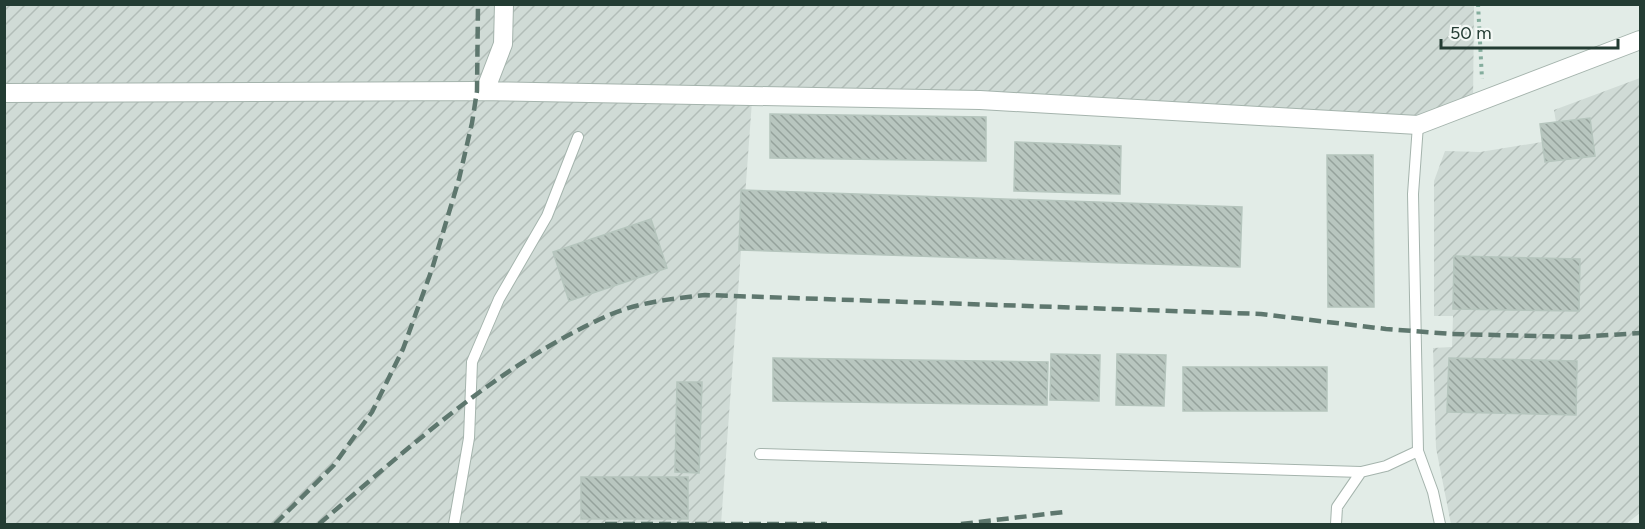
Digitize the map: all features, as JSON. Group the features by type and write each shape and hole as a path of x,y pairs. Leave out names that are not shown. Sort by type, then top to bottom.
{"street":[{"path":"485,92 503,44 504,4"},
{"path":"4,93 485,92 980,100 1418,124 1641,40"}],"lane":[{"path":"1418,124 1413,194 1418,451 1433,492 1440,525"},
{"path":"454,525 469,438 472,362 499,299 547,216 578,137"},
{"path":"760,454 1361,472 1386,466 1418,451"},
{"path":"1336,525 1337,507 1361,472"}],"path":[{"path":"1478,4 1484,100"}],"shaded area":[{"path":"4,5 1474,5 1473,105 1418,125 752,101 721,524 5,524"},
{"path":"1640,78 1640,513 1626,524 1451,524 1436,448 1433,348 1452,347 1453,316 1434,316 1434,181 1445,151 1480,152 1542,142 1556,122 1554,110"}],"building":[{"path":"770,114 986,117 986,161 770,158"},
{"path":"1590,118 1595,156 1545,162 1540,124"},
{"path":"1015,142 1121,146 1120,194 1014,191"},
{"path":"1327,155 1373,155 1374,307 1328,307"},
{"path":"741,190 1242,207 1240,267 739,250"},
{"path":"651,219 667,268 569,301 553,252"},
{"path":"1454,256 1580,259 1579,311 1453,309"},
{"path":"1051,354 1100,355 1099,401 1050,400"},
{"path":"1117,354 1166,355 1164,406 1116,405"},
{"path":"773,358 1048,362 1047,405 773,401"},
{"path":"1449,358 1577,361 1576,415 1447,412"},
{"path":"1183,367 1327,367 1327,411 1183,411"},
{"path":"677,382 702,382 699,473 675,472"},
{"path":"581,477 688,477 688,519 581,519"}],"railway":[{"path":"275,524 334,465 372,412 403,349 432,269 459,179 472,123 477,91 478,4"},
{"path":"319,524 456,410 529,358 607,316 631,307 668,300 705,295 1261,314 1386,329 1452,334 1579,337 1640,333"},
{"path":"961,524 1064,512"},
{"path":"605,524 827,524"}]}
